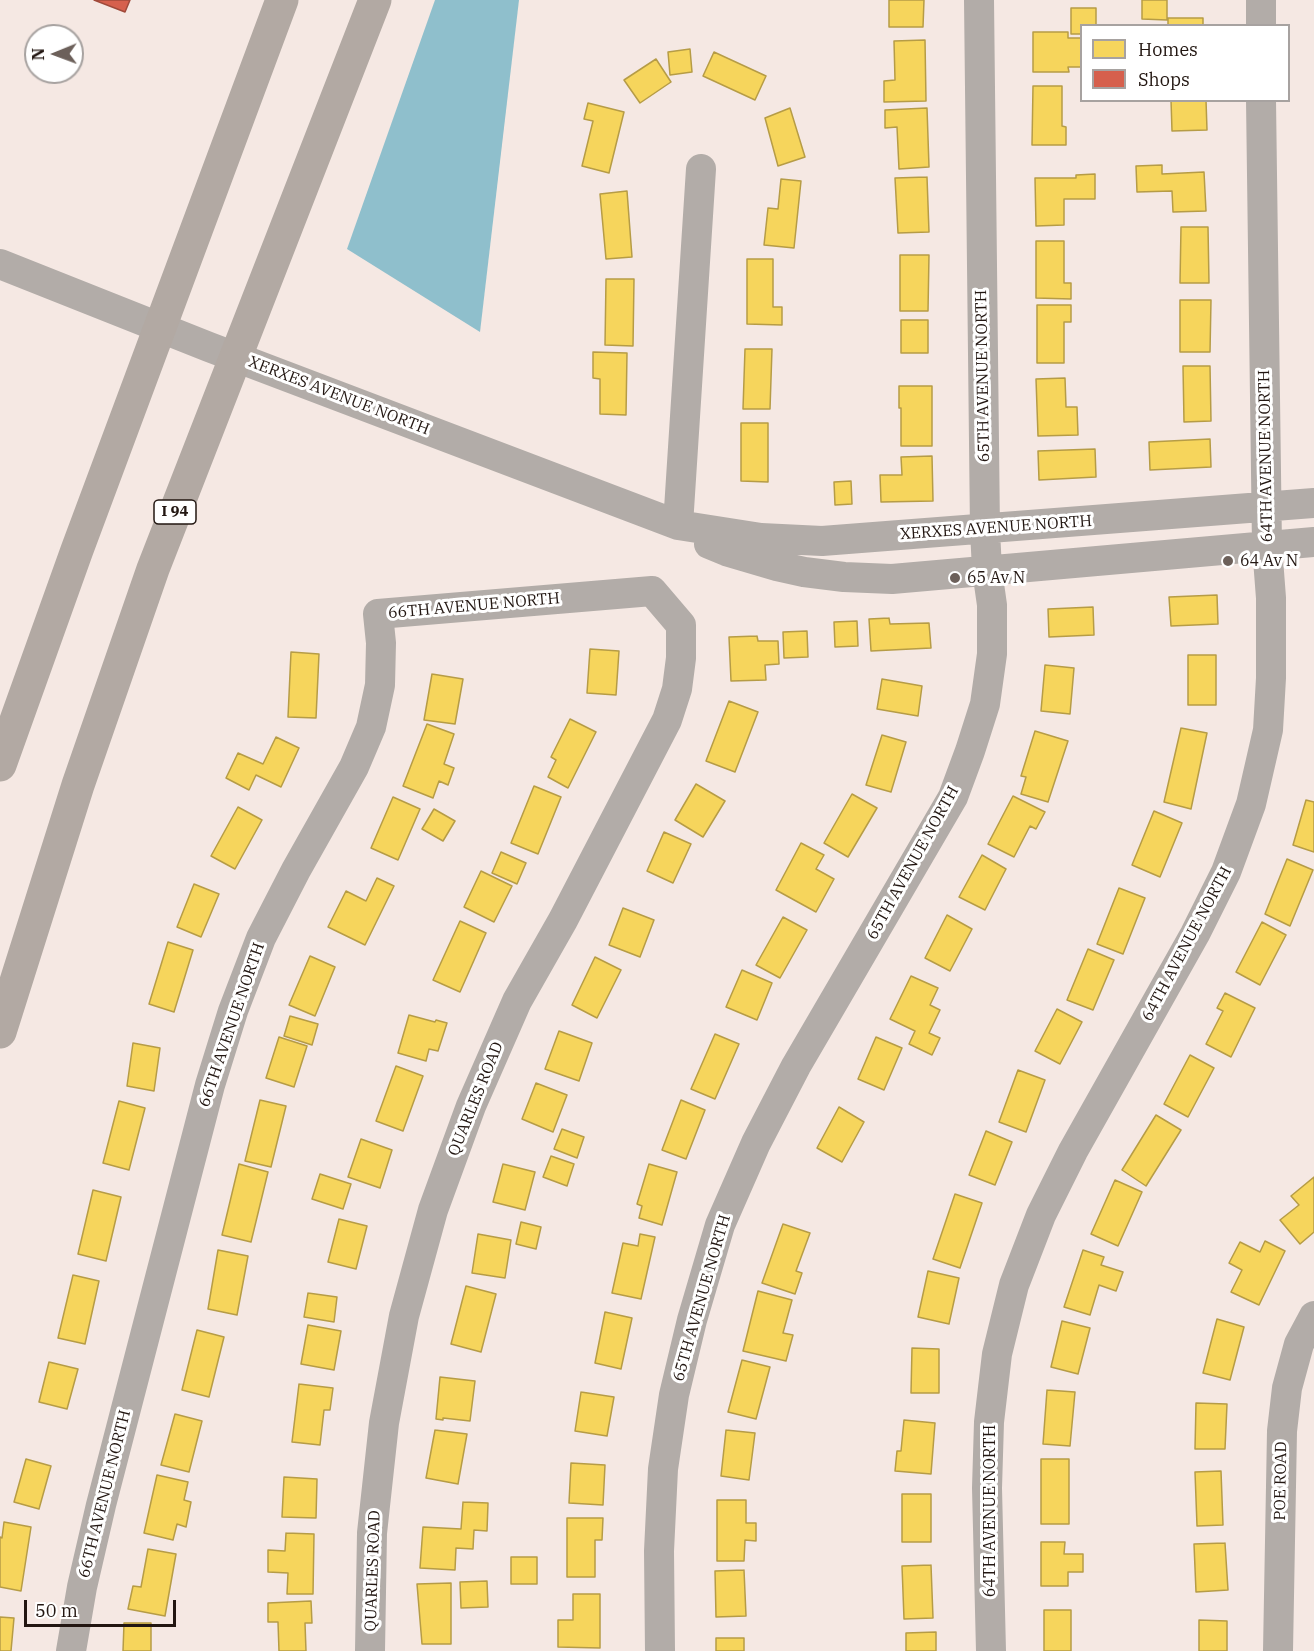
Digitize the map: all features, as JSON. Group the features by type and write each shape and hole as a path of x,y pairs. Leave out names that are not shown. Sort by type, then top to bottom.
{"highway":[{"path":"0,765 77,550 282,0"},
{"name":"I 94","path":"0,1032 78,785 153,569 375,0"}],"street":[{"name":"65TH AVENUE NORTH","path":"660,1651 659,1551 663,1469 674,1395 692,1320 720,1225 756,1143 796,1066 953,797 985,704 992,654 992,605 985,530 979,0"},
{"path":"1261,0 1261,24"},
{"name":"64TH AVENUE NORTH","path":"991,1651 987,1488 990,1422 997,1354 1014,1285 1041,1215 1062,1172 1195,934 1226,872 1251,804 1268,730 1271,678 1271,598 1267,507 1261,102"},
{"path":"678,525 701,169"},
{"name":"XERXES AVENUE NORTH","path":"0,264 310,386 678,525 762,538 822,541 1314,503"},
{"name":"XERXES AVENUE NORTH","path":"678,525 701,541 777,566 844,577 892,579 1314,542"},
{"name":"66TH AVENUE NORTH","path":"70,1651 81,1587 101,1505 210,1085 233,1011 261,938 354,767 370,727 380,685 381,643 378,614 652,591"},
{"name":"QUARLES ROAD","path":"370,1651 372,1533 384,1423 404,1316 433,1210 471,1106 517,1001 563,920 667,720 677,689 681,658 681,626 652,591"},
{"name":"POE ROAD","path":"1278,1651 1282,1431 1287,1388 1299,1344 1314,1316"}],"water":[{"path":"435,0 519,0 480,332 347,249"}],"building: Homes":[{"path":"889,0 924,0 923,27 889,27"},
{"path":"1142,0 1167,0 1167,20 1142,19"},
{"path":"1071,8 1096,8 1096,24 1080,24 1080,34 1071,34"},
{"path":"1168,18 1203,18 1203,24 1168,24"},
{"path":"1033,32 1068,32 1068,38 1080,38 1080,67 1068,67 1069,72 1033,72"},
{"path":"925,40 926,101 884,102 884,81 895,80 894,41"},
{"path":"690,49 692,72 670,75 668,52"},
{"path":"714,52 766,76 755,100 703,76"},
{"path":"656,59 671,82 640,103 624,80"},
{"path":"1033,86 1062,86 1062,126 1066,127 1066,145 1032,145"},
{"path":"1171,102 1206,102 1207,130 1172,131"},
{"path":"588,103 624,112 609,173 582,166 593,121 584,119"},
{"path":"790,108 805,157 778,166 765,118"},
{"path":"927,108 929,167 899,169 897,127 885,128 885,110"},
{"path":"1162,165 1162,174 1204,172 1206,211 1173,212 1172,191 1137,192 1136,166"},
{"path":"1095,174 1095,199 1064,199 1064,225 1036,226 1035,178 1076,178 1076,175"},
{"path":"927,177 929,232 898,233 895,178"},
{"path":"781,179 801,181 794,248 764,245 768,208 778,209"},
{"path":"627,191 632,257 606,259 600,194"},
{"path":"1181,227 1208,227 1209,283 1180,283"},
{"path":"1036,241 1064,241 1064,283 1071,283 1071,299 1036,298"},
{"path":"900,255 929,255 928,311 900,311"},
{"path":"747,259 773,259 773,307 782,307 782,325 747,324"},
{"path":"606,279 634,279 633,346 605,345"},
{"path":"1180,300 1211,300 1210,352 1180,352"},
{"path":"1037,305 1071,305 1071,322 1064,322 1064,363 1037,363"},
{"path":"901,320 928,320 928,353 901,353"},
{"path":"745,349 772,349 770,409 743,409"},
{"path":"593,352 627,353 626,415 600,414 600,379 593,378"},
{"path":"1183,366 1210,366 1211,421 1184,422"},
{"path":"1065,378 1066,407 1077,407 1078,435 1038,436 1036,379"},
{"path":"899,386 932,386 932,446 901,446"},
{"path":"741,423 768,423 768,482 741,481"},
{"path":"1210,439 1211,467 1150,470 1149,442"},
{"path":"1095,449 1096,477 1039,480 1038,451"},
{"path":"932,456 933,501 881,502 880,475 902,475 901,457"},
{"path":"851,481 852,504 835,505 834,482"},
{"path":"1217,595 1218,624 1171,626 1169,597"},
{"path":"1093,607 1094,635 1049,637 1048,609"},
{"path":"889,618 890,624 929,623 931,648 871,651 869,619"},
{"path":"857,621 858,646 835,647 834,622"},
{"path":"807,631 808,657 784,658 783,632"},
{"path":"757,636 758,641 778,641 779,664 765,665 766,680 731,681 729,637"},
{"path":"590,649 619,651 616,695 587,693"},
{"path":"291,652 319,654 316,718 288,717"},
{"path":"1188,655 1216,655 1216,705 1188,705"},
{"path":"1045,665 1074,668 1070,714 1041,711"},
{"path":"432,674 463,679 455,724 424,720"},
{"path":"882,679 922,686 918,716 877,709"},
{"path":"729,701 758,712 735,772 706,761"},
{"path":"570,719 596,732 568,788 548,777 556,760 551,757"},
{"path":"427,724 454,734 444,764 454,768 448,785 439,781 433,798 403,786"},
{"path":"1181,728 1207,733 1191,809 1164,802"},
{"path":"1035,731 1068,741 1048,802 1021,794 1026,777 1021,776"},
{"path":"882,735 906,742 891,792 866,785"},
{"path":"276,737 299,748 281,787 256,775 249,790 226,778 238,753 263,764"},
{"path":"696,784 725,801 703,837 675,820"},
{"path":"534,786 561,797 538,854 511,843"},
{"path":"852,794 877,808 848,857 824,843"},
{"path":"1013,796 1045,812 1036,829 1030,826 1014,857 988,844"},
{"path":"393,797 420,809 398,860 371,848"},
{"path":"1306,800 1314,802 1314,852 1293,845"},
{"path":"238,807 262,820 235,869 211,856"},
{"path":"434,809 455,821 443,841 422,829"},
{"path":"1154,811 1182,823 1160,877 1132,865"},
{"path":"664,832 691,844 673,883 647,871"},
{"path":"801,843 824,855 816,869 834,879 816,912 776,890"},
{"path":"501,852 526,863 517,884 492,873"},
{"path":"982,855 1006,869 985,910 959,897"},
{"path":"1287,859 1313,870 1290,926 1265,914"},
{"path":"481,871 512,886 494,922 464,907"},
{"path":"377,878 394,886 365,945 328,927 346,891 366,901"},
{"path":"194,884 219,894 201,937 177,927"},
{"path":"1119,888 1145,898 1123,954 1097,944"},
{"path":"623,908 654,920 640,957 609,945"},
{"path":"947,915 972,929 950,971 925,958"},
{"path":"783,917 807,930 780,978 756,965"},
{"path":"460,921 486,933 460,992 433,980"},
{"path":"1262,922 1286,935 1260,985 1236,972"},
{"path":"168,942 193,950 174,1012 149,1004"},
{"path":"1088,949 1114,960 1093,1010 1067,1000"},
{"path":"310,956 335,967 315,1016 289,1005"},
{"path":"595,957 621,970 597,1018 572,1005"},
{"path":"742,970 772,983 757,1020 726,1007"},
{"path":"911,976 938,988 930,1005 940,1010 929,1033 940,1038 932,1055 909,1044 915,1031 890,1019"},
{"path":"1225,993 1255,1008 1231,1057 1206,1044 1223,1011 1217,1008"},
{"path":"1057,1009 1082,1022 1060,1064 1035,1051"},
{"path":"409,1015 447,1023 438,1051 429,1049 426,1061 398,1053"},
{"path":"290,1016 318,1024 312,1045 284,1036"},
{"path":"559,1031 592,1043 579,1081 545,1069"},
{"path":"715,1034 739,1044 715,1099 691,1089"},
{"path":"279,1037 307,1046 294,1087 266,1078"},
{"path":"876,1037 902,1048 884,1090 858,1079"},
{"path":"133,1043 160,1048 154,1091 127,1086"},
{"path":"1190,1055 1214,1068 1188,1117 1164,1104"},
{"path":"396,1066 423,1076 403,1131 376,1121"},
{"path":"1018,1070 1045,1080 1026,1132 999,1122"},
{"path":"536,1083 567,1095 553,1132 522,1119"},
{"path":"260,1100 286,1106 271,1167 245,1161"},
{"path":"681,1100 705,1110 686,1159 662,1150"},
{"path":"119,1101 145,1108 129,1170 103,1163"},
{"path":"839,1107 864,1122 842,1162 817,1148"},
{"path":"1156,1115 1181,1130 1146,1186 1122,1170"},
{"path":"562,1129 584,1137 577,1158 554,1149"},
{"path":"986,1131 1012,1142 995,1185 969,1175"},
{"path":"361,1139 392,1150 380,1188 348,1177"},
{"path":"551,1156 574,1164 567,1186 543,1177"},
{"path":"239,1164 268,1172 251,1242 222,1235"},
{"path":"503,1164 535,1172 525,1210 493,1202"},
{"path":"649,1164 677,1172 662,1225 639,1218 642,1206 637,1204"},
{"path":"320,1174 351,1184 343,1209 312,1199"},
{"path":"1314,1177 1314,1232 1300,1244 1280,1220 1299,1205 1291,1196"},
{"path":"1115,1180 1142,1192 1118,1246 1091,1234"},
{"path":"93,1190 121,1197 106,1261 78,1254"},
{"path":"955,1194 982,1203 960,1268 933,1259"},
{"path":"339,1219 367,1226 356,1269 328,1262"},
{"path":"521,1222 541,1227 536,1249 516,1244"},
{"path":"783,1224 810,1233 796,1271 802,1273 795,1294 762,1283"},
{"path":"478,1234 511,1240 505,1278 472,1273"},
{"path":"640,1234 655,1237 641,1299 612,1293 623,1243 638,1246"},
{"path":"1265,1241 1285,1251 1259,1305 1231,1292 1242,1270 1229,1263 1240,1242 1260,1252"},
{"path":"218,1250 248,1256 237,1315 208,1309"},
{"path":"1083,1250 1104,1257 1101,1265 1123,1272 1116,1291 1099,1285 1090,1315 1064,1307"},
{"path":"928,1271 959,1278 949,1324 918,1317"},
{"path":"73,1275 99,1281 85,1344 58,1338"},
{"path":"466,1286 496,1294 481,1352 451,1344"},
{"path":"758,1291 792,1300 783,1333 793,1335 786,1361 743,1351"},
{"path":"308,1293 337,1297 334,1322 304,1317"},
{"path":"605,1312 632,1318 621,1369 595,1363"},
{"path":"1217,1319 1244,1327 1230,1380 1203,1373"},
{"path":"1062,1321 1090,1328 1078,1374 1051,1367"},
{"path":"308,1325 341,1331 334,1370 301,1364"},
{"path":"197,1330 224,1337 209,1397 182,1390"},
{"path":"912,1348 939,1349 939,1393 911,1393"},
{"path":"742,1360 770,1367 756,1419 728,1412"},
{"path":"49,1362 78,1369 67,1409 39,1402"},
{"path":"440,1377 475,1381 470,1421 436,1419"},
{"path":"299,1384 333,1388 330,1410 324,1410 320,1445 292,1442"},
{"path":"1047,1390 1075,1392 1070,1446 1043,1444"},
{"path":"581,1392 614,1397 607,1436 575,1431"},
{"path":"1196,1403 1227,1404 1225,1449 1195,1449"},
{"path":"175,1414 202,1421 189,1472 161,1465"},
{"path":"904,1420 935,1423 931,1474 895,1471 897,1451 901,1451"},
{"path":"435,1430 467,1434 458,1484 426,1478"},
{"path":"726,1430 755,1433 749,1480 721,1476"},
{"path":"26,1459 51,1466 39,1509 14,1502"},
{"path":"1041,1459 1069,1459 1069,1524 1041,1524"},
{"path":"571,1463 605,1465 603,1505 569,1503"},
{"path":"1221,1471 1223,1525 1197,1526 1195,1472"},
{"path":"157,1475 188,1482 184,1500 191,1502 186,1527 177,1524 173,1540 144,1533"},
{"path":"284,1477 317,1479 316,1518 282,1517"},
{"path":"902,1494 931,1494 931,1542 902,1542"},
{"path":"717,1500 746,1500 746,1523 756,1523 756,1541 745,1540 744,1561 717,1561"},
{"path":"463,1502 488,1503 487,1531 474,1530 473,1549 456,1548 455,1570 420,1568 423,1527 461,1529"},
{"path":"567,1518 603,1518 602,1540 595,1540 595,1577 567,1577"},
{"path":"4,1522 31,1527 21,1591 0,1587 0,1537 2,1538"},
{"path":"286,1533 314,1534 313,1594 287,1594 288,1573 268,1572 268,1550 285,1551"},
{"path":"1041,1542 1065,1542 1064,1554 1083,1554 1083,1572 1068,1572 1068,1586 1041,1586"},
{"path":"1225,1543 1228,1590 1196,1592 1194,1544"},
{"path":"148,1549 176,1554 165,1616 128,1609 133,1586 141,1587"},
{"path":"511,1557 537,1557 537,1584 511,1584"},
{"path":"931,1565 933,1618 904,1619 902,1566"},
{"path":"744,1570 746,1616 716,1617 715,1571"},
{"path":"487,1581 488,1607 461,1608 460,1582"},
{"path":"451,1583 451,1644 422,1644 417,1584"},
{"path":"573,1594 600,1594 600,1648 558,1647 558,1620 573,1620"},
{"path":"311,1601 312,1623 305,1623 306,1651 279,1651 278,1622 268,1622 268,1603"},
{"path":"1044,1610 1071,1610 1071,1651 1044,1651"},
{"path":"0,1617 14,1618 11,1651 0,1651"},
{"path":"1199,1620 1227,1621 1227,1651 1199,1651"},
{"path":"124,1623 151,1623 151,1651 123,1651"},
{"path":"936,1632 936,1651 906,1651 906,1633"},
{"path":"716,1638 744,1638 744,1651 716,1651"}],"building: Shops":[{"path":"94,0 130,0 125,12"}],"place":[{"name":"64 Av N","path":"1228,561"},
{"name":"65 Av N","path":"955,578"}]}
